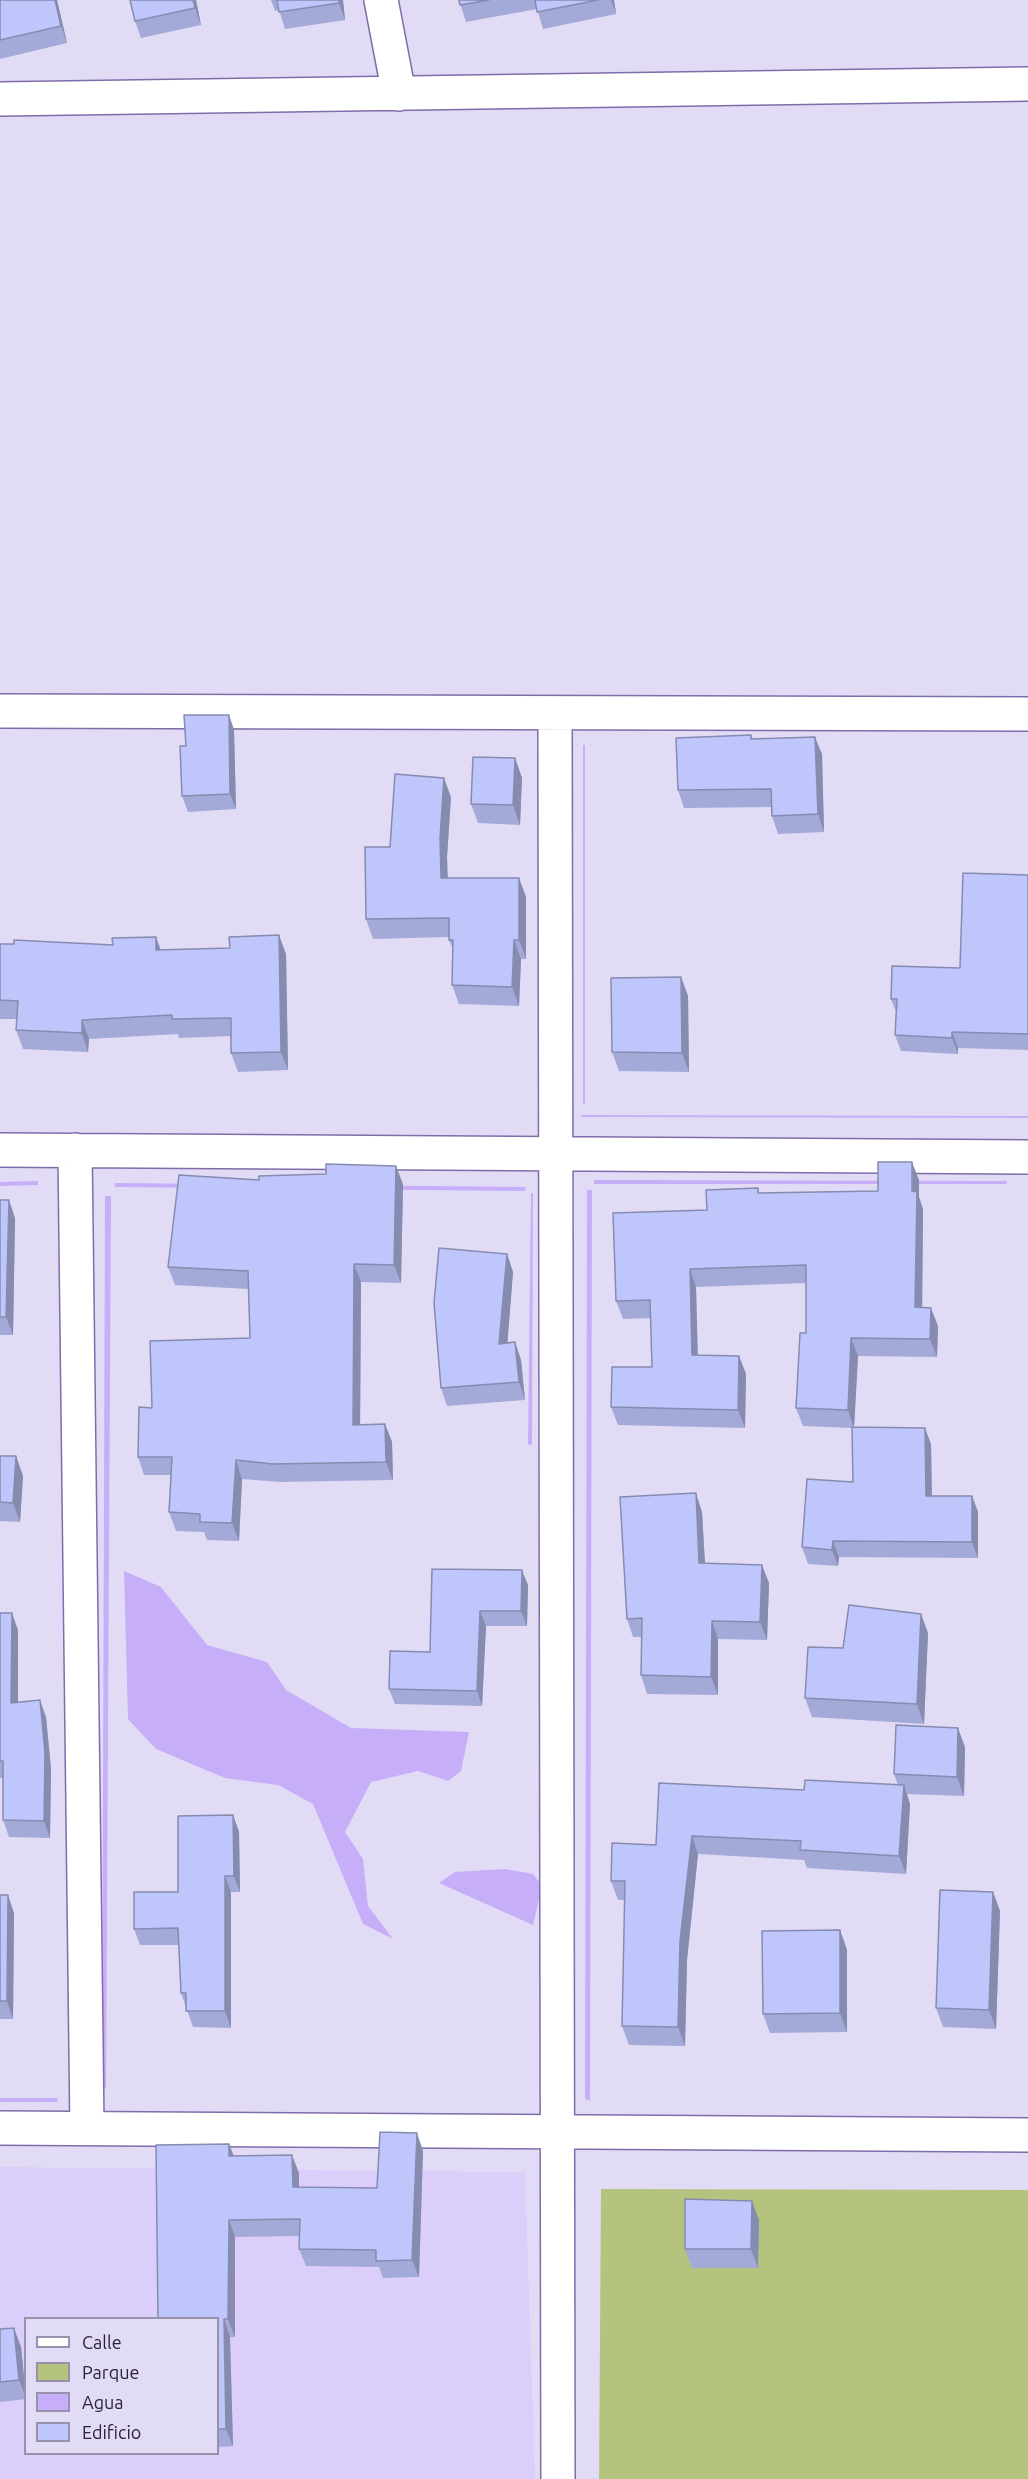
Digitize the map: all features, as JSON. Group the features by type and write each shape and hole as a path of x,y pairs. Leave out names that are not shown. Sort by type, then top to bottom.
{"street":[{"path":"381,0 399,94"},
{"path":"0,99 1028,84"},
{"path":"0,711 1028,714"},
{"path":"555,714 558,2479"},
{"path":"0,1150 1028,1157"},
{"path":"75,1150 87,2128"},
{"path":"0,2128 1028,2135"}],"shaded area":[{"path":"0,2167 525,2172 535,2479 0,2479"}],"green space":[{"path":"601,2189 1028,2190 1028,2479 599,2479"}],"water":[{"path":"583,745 585,745 585,1104 583,1105"},
{"path":"581,1115 1028,1116 1028,1118 581,1117"},
{"path":"594,1180 1006,1181 1007,1184 594,1184"},
{"path":"38,1181 38,1185 0,1186 0,1182"},
{"path":"115,1183 526,1187 525,1191 115,1187"},
{"path":"587,1190 592,1190 590,2101 585,2099"},
{"path":"531,1193 533,1193 532,1445 528,1444"},
{"path":"105,1196 111,1196 106,2088 102,2087"},
{"path":"124,1571 161,1587 207,1645 267,1662 286,1690 351,1728 469,1732 461,1771 448,1781 418,1771 371,1782 345,1832 363,1859 368,1906 393,1939 363,1924 313,1804 278,1785 225,1778 156,1749 128,1719"},
{"path":"505,1869 533,1874 542,1886 533,1925 439,1883 455,1872"},
{"path":"0,2098 57,2098 58,2102 0,2102"}],"building":[{"path":"0,0 55,0 61,26 0,40"},
{"path":"130,0 193,0 195,8 135,21"},
{"path":"277,0 339,0 339,3 279,12"},
{"path":"459,0 489,0 460,5"},
{"path":"535,0 598,0 537,12"},
{"path":"184,715 229,715 230,794 182,796 180,746 186,746"},
{"path":"751,735 751,739 815,737 818,814 772,816 771,789 678,790 676,738"},
{"path":"473,757 515,758 513,805 471,804"},
{"path":"395,774 444,778 440,838 441,878 519,878 519,940 514,940 512,987 452,985 453,940 449,940 449,918 366,919 365,847 390,847"},
{"path":"963,873 1028,875 1028,1034 952,1032 952,1038 895,1035 897,999 891,999 892,966 960,968"},
{"path":"279,935 281,1052 231,1053 231,1018 172,1019 172,1015 82,1020 82,1033 16,1030 18,1001 0,1000 0,944 14,944 14,940 113,945 112,938 156,937 156,950 230,948 229,937"},
{"path":"681,977 682,1053 612,1052 611,978"},
{"path":"878,1162 912,1162 912,1191 917,1192 915,1307 931,1308 930,1339 851,1338 848,1410 796,1408 800,1333 806,1333 806,1265 690,1269 692,1355 739,1356 738,1410 611,1407 612,1367 652,1367 650,1300 616,1301 613,1213 707,1210 706,1190 758,1188 758,1193 878,1191"},
{"path":"326,1164 396,1166 394,1265 354,1264 353,1425 385,1424 386,1462 273,1464 236,1460 232,1523 200,1522 200,1514 169,1512 172,1457 138,1457 139,1407 152,1408 150,1341 250,1338 248,1271 168,1267 179,1175 259,1180 259,1176 326,1174"},
{"path":"0,1200 9,1200 6,1317 0,1317"},
{"path":"439,1248 507,1254 499,1344 515,1342 519,1382 441,1388 434,1303"},
{"path":"852,1427 925,1428 926,1496 972,1496 972,1542 833,1541 832,1550 802,1547 807,1479 853,1482"},
{"path":"0,1456 16,1456 13,1503 0,1502"},
{"path":"696,1493 699,1563 762,1565 760,1622 712,1621 711,1677 641,1675 642,1618 627,1619 620,1497"},
{"path":"432,1569 522,1570 521,1611 480,1611 477,1691 389,1689 390,1651 430,1652"},
{"path":"849,1605 921,1614 917,1704 805,1698 808,1647 843,1648"},
{"path":"0,1613 12,1613 11,1703 40,1700 45,1753 44,1821 3,1820 3,1761 0,1761"},
{"path":"896,1725 958,1728 957,1777 894,1774"},
{"path":"805,1780 904,1785 899,1856 800,1850 801,1841 692,1836 680,1941 678,2027 622,2026 625,1881 611,1881 612,1843 656,1845 659,1783 804,1790"},
{"path":"233,1815 234,1876 225,1876 225,2011 186,2011 186,1993 181,1993 178,1928 134,1929 134,1892 178,1892 178,1816"},
{"path":"940,1890 993,1892 989,2010 936,2008"},
{"path":"0,1895 8,1895 7,2001 0,2001"},
{"path":"840,1930 840,2013 763,2014 762,1931"},
{"path":"380,2132 417,2133 412,2260 376,2261 376,2250 299,2249 300,2219 229,2220 228,2319 224,2319 226,2429 219,2429 219,2317 158,2317 156,2145 229,2144 229,2156 292,2155 293,2187 377,2188"},
{"path":"685,2199 752,2201 751,2249 685,2249"},
{"path":"14,2328 19,2380 0,2382 0,2329"}]}
